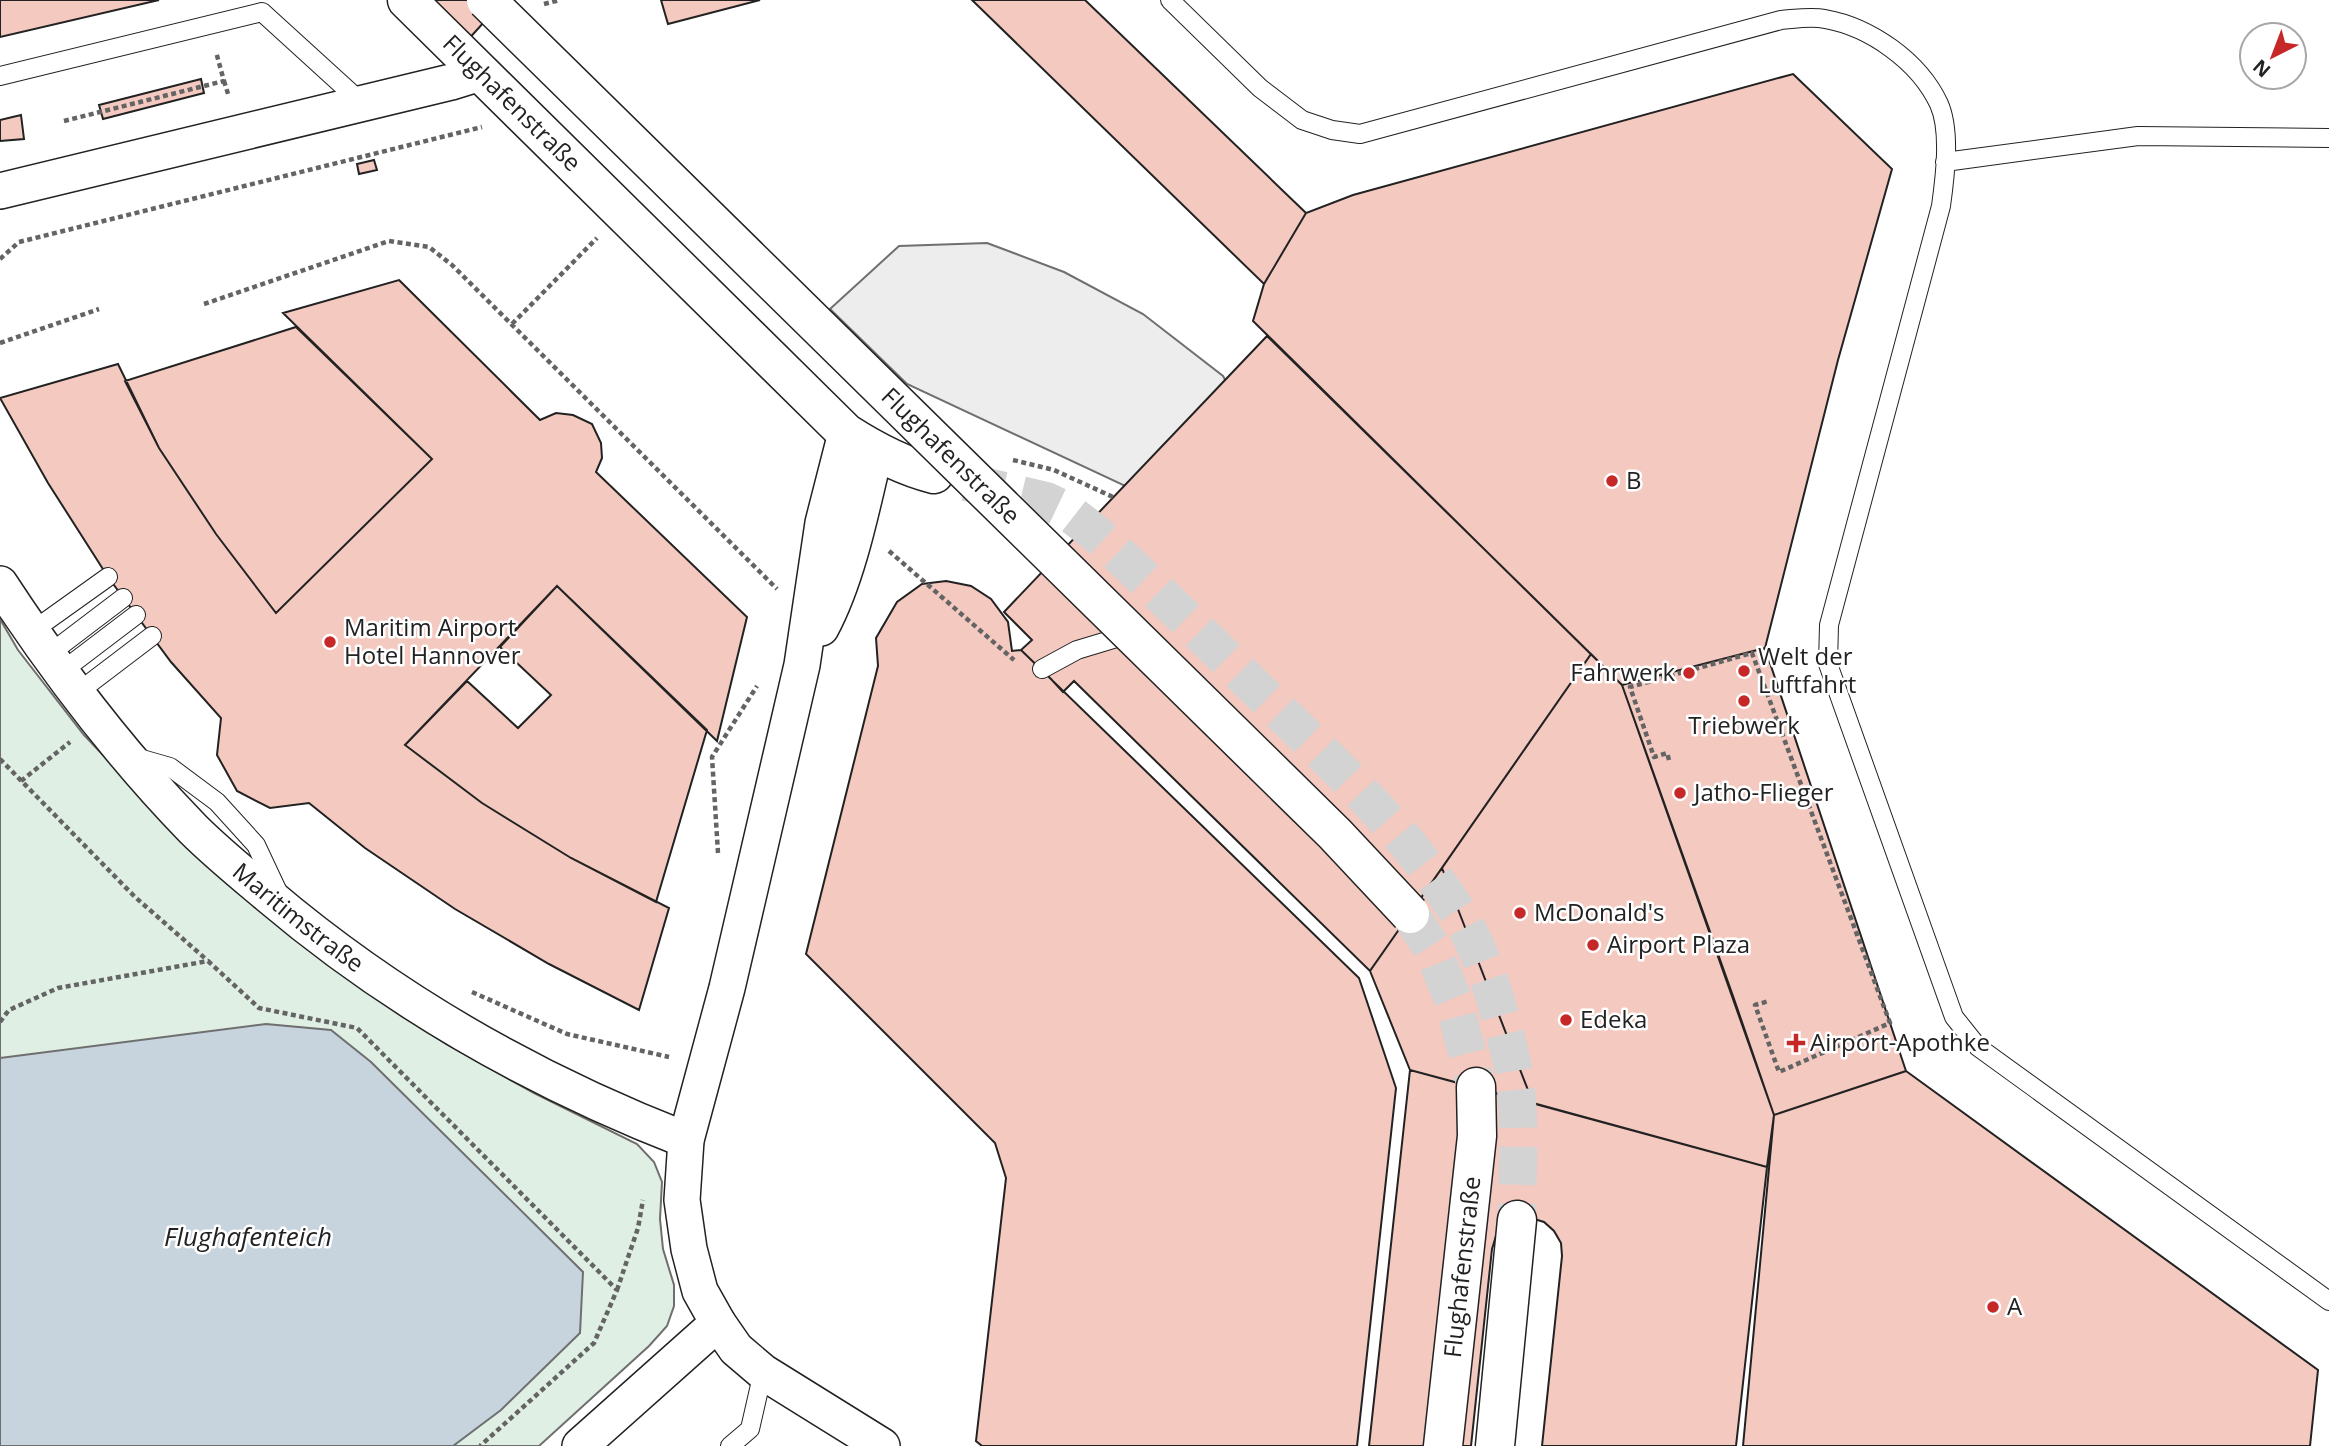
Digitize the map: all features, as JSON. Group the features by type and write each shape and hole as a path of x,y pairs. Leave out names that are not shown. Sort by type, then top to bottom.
{"main road":[{"name":"Flughafenstraße","path":"407,0 860,442 914,469 934,474"},
{"name":"Flughafenstraße","path":"486,0 1335,834 1410,914"},
{"name":"Flughafenstraße","path":"1443,1446 1478,1136 1476,1087"},
{"name":"Flughafenstraße","path":"1495,1446 1517,1220"}],"street":[{"path":"0,191 363,104 480,73"},
{"path":"860,442 855,532 831,611 802,665 727,988 686,1140 682,1200 689,1249 700,1291 736,1349 763,1372 877,1445"},
{"name":"Maritimstraße","path":"0,584 55,663 125,755 195,830 286,910 356,964 458,1032 525,1069 637,1121 686,1140"},
{"path":"580,1446 718,1323"}],"lane":[{"path":"1170,0 1260,88 1302,120 1332,130 1360,134 1781,20 1823,18 1853,27 1888,46 1917,72 1939,105 1945,138 1941,206 1829,625 1828,664 1954,1017 1978,1047 2329,1301"},
{"path":"0,76 262,12 363,104"},
{"path":"1945,162 2138,136 2329,138"},
{"path":"55,663 108,577"},
{"path":"55,663 123,598"},
{"path":"55,663 136,615"},
{"path":"1033,669 1077,650 1130,634"},
{"path":"55,663 152,636"},
{"path":"730,1446 750,1429 763,1372"}],"path":[{"path":"64,121 224,81 216,52"},
{"path":"0,259 19,242 494,124"},
{"path":"512,324 602,233"},
{"path":"204,304 389,241 429,247 452,265 784,596"},
{"path":"0,343 99,309"},
{"path":"1001,457 1055,470 1113,497"},
{"path":"883,546 1033,669"},
{"path":"1669,760 1667,753 1654,757 1630,687 1752,653 1890,1023 1779,1072 1755,1005 1769,1001"},
{"path":"0,759 135,897 259,1007 357,1028 617,1290"},
{"path":"0,1022 9,1010 58,988 208,961"},
{"path":"462,987 567,1034 677,1058"},
{"path":"480,1446 594,1343 617,1290 638,1228 644,1191"}],"green space":[{"name":"Flughafenteich","path":"0,619 18,650 84,735 152,807 362,988 446,1044 534,1093 637,1144 654,1162 662,1182 660,1219 663,1249 674,1285 674,1306 667,1326 649,1346 539,1446 0,1446"}],"shaded area":[{"path":"987,243 1064,272 1143,314 1223,376 1267,456 1153,499 907,384 830,309 899,246"}],"water":[{"name":"Flughafenteich","path":"266,1024 331,1030 371,1062 583,1272 580,1333 501,1410 453,1446 0,1446 0,1058"}],"building":[{"path":"0,0 159,0 0,37"},
{"path":"424,0 504,0 466,42"},
{"path":"661,0 760,0 668,24"},
{"path":"972,0 1085,0 1306,213 1264,284"},
{"name":"B","path":"1793,74 1892,169 1838,360 1765,648 1622,685 1253,321 1264,284 1306,213 1353,195"},
{"path":"201,79 204,93 103,119 99,105"},
{"path":"21,115 24,139 0,141 0,120"},
{"path":"374,160 377,170 359,174 357,164"},
{"name":"Maritim Airport Hotel Hannover","path":"399,280 540,420 556,413 573,415 592,424 601,443 602,458 596,472 747,617 717,741 557,586 405,745 482,803 571,858 669,908 639,1010 549,964 455,909 365,848 309,803 270,808 237,791 217,755 221,718 171,662 108,577 48,483 0,398 118,364 159,448 216,534 276,613 432,459 283,313"},
{"path":"296,327 432,459 276,613 216,534 159,448 125,381"},
{"path":"1267,336 1591,654 1370,971 1074,681 1063,692 1021,650 1032,640 1004,612"},
{"path":"946,581 971,586 991,599 1008,622 1012,651 1021,650 1359,978 1396,1088 1357,1446 982,1446 976,1441 1006,1178 995,1143 806,954 878,666 876,638 897,602 922,584"},
{"path":"557,586 707,730 656,902 571,858 482,803 405,745 467,681 518,728 551,695 500,647"},
{"path":"1765,648 1906,1071 1774,1115 1622,685"},
{"name":"Airport Plaza","path":"1591,654 1622,685 1774,1115 1767,1167 1533,1103 1442,868"},
{"path":"1442,868 1533,1103 1410,1070 1370,971"},
{"path":"1410,1070 1767,1167 1736,1446 1542,1446 1562,1256 1561,1243 1554,1231 1544,1222 1531,1218 1496,1236 1492,1249 1471,1446 1369,1446"},
{"name":"A","path":"1906,1071 2318,1370 2310,1446 1743,1446 1774,1115"}],"tunnel":[{"path":"966,482 1046,501 1067,511 1094,532 1370,801 1440,886 1469,931 1476,947 1495,998 1509,1050 1518,1113 1517,1220"},
{"path":"1410,914 1432,948 1453,999 1476,1087"}],"place":[{"name":"B","path":"1612,481"},
{"name":"Maritim Airport Hotel Hannover","path":"330,642"},
{"name":"Welt der Luftfahrt","path":"1744,671"},
{"name":"Fahrwerk","path":"1689,673"},
{"name":"Triebwerk","path":"1744,701"},
{"name":"Jatho-Flieger","path":"1680,793"},
{"name":"McDonald's","path":"1520,913"},
{"name":"Airport Plaza","path":"1593,945"},
{"name":"Edeka","path":"1566,1020"},
{"name":"Airport-Apothke","path":"1796,1043"},
{"name":"A","path":"1993,1307"}]}
